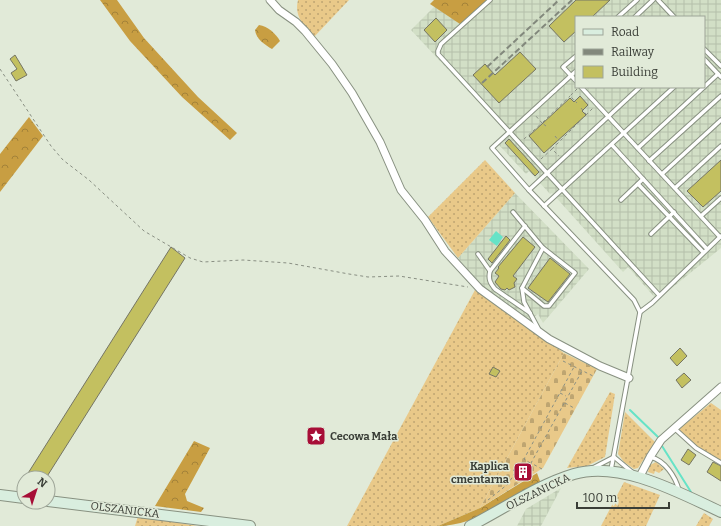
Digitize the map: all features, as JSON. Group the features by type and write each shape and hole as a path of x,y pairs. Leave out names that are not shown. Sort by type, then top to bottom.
{"street":[{"path":"270,0 279,10 296,22 305,31 332,64 352,93 369,124 401,190 425,220 445,251 480,289 570,351 629,378"},
{"path":"639,478 661,440 721,387"},
{"name":"OLSZANICKA","path":"470,526 568,475 588,471 611,471 639,478 680,493 721,512"},
{"path":"0,495 16,497"},
{"name":"OLSZANICKA","path":"56,502 250,526"}],"lane":[{"path":"490,0 441,44 438,51 441,58 660,295"},
{"path":"619,16 637,0"},
{"path":"636,16 654,0"},
{"path":"658,0 673,16"},
{"path":"705,50 721,66"},
{"path":"575,57 563,67 575,80"},
{"path":"705,60 721,77"},
{"path":"575,72 492,148 529,190 634,300 640,312 611,471"},
{"path":"705,86 718,74"},
{"path":"581,88 721,237 703,252 660,295 640,312"},
{"path":"529,190 639,88"},
{"path":"544,206 625,134 673,88"},
{"path":"638,148 703,88"},
{"path":"650,161 721,96"},
{"path":"662,174 721,120"},
{"path":"612,145 707,249"},
{"path":"675,188 721,146"},
{"path":"621,200 643,179"},
{"path":"638,184 703,252"},
{"path":"701,216 721,198"},
{"path":"513,212 543,248 575,273 549,306 544,306 522,288"},
{"path":"651,234 674,212"},
{"path":"490,271 525,226"},
{"path":"538,330 523,298 522,288 543,248"},
{"path":"478,254 490,271 490,281 495,289 530,314"},
{"path":"674,428 696,448 721,463"},
{"path":"588,471 595,465 614,457"},
{"path":"614,457 639,478"},
{"path":"650,457 658,459 664,464 680,493"}],"path":[{"path":"0,69 51,146 63,160 89,180 139,227 190,258 203,262 242,260 282,262 368,277 399,276 480,289"},
{"path":"519,143 579,88"},
{"path":"570,96 577,103"},
{"path":"537,162 597,104"},
{"path":"581,108 586,114"},
{"path":"532,111 546,126"},
{"path":"555,136 560,141"},
{"path":"552,149 562,159"},
{"path":"563,361 593,376"},
{"path":"488,500 508,484 524,459 574,367"},
{"path":"531,463 582,370"},
{"path":"560,393 567,397"},
{"path":"564,403 574,408"},
{"path":"524,459 542,469"}],"shaded area":[{"path":"441,0 721,0 721,248 657,300 628,267 623,272 552,193 550,194 529,171 526,174 499,145 509,135 411,30"},
{"path":"515,193 589,269 543,323 538,314 530,320 481,285 458,258"},
{"path":"561,488 541,526 517,526 526,509"}],"green space":[{"path":"100,0 117,0 144,38 198,97 237,133 230,140 182,97 130,41"},
{"path":"298,0 349,0 314,37 303,25 299,16 297,11"},
{"path":"434,0 487,0 460,24 430,4"},
{"path":"259,25 266,27 280,41 272,49 264,44 257,36 255,30"},
{"path":"29,117 43,136 0,192 0,154"},
{"path":"485,160 515,193 458,258 428,217"},
{"path":"475,290 486,296 564,353 480,508 438,526 347,526"},
{"path":"564,353 597,369 543,468 480,508"},
{"path":"610,392 615,394 605,457 587,466 567,468"},
{"path":"711,403 721,410 721,461 696,446 678,430"},
{"path":"625,412 655,442 638,468 634,469 624,462 618,454"},
{"path":"194,441 210,448 185,494 187,501 204,508 201,512 155,506"},
{"path":"656,462 664,469 659,473 655,471 654,474 648,472 650,465"},
{"path":"537,473 541,484 491,511 465,522 438,526 480,508"},
{"path":"624,482 660,495 646,526 601,526"},
{"path":"704,513 713,519 709,526 696,526"},
{"path":"138,516 197,526 135,526"}],"water":[{"path":"496,231 503,237 497,246 489,240"}],"building":[{"path":"576,0 610,0 593,16 575,16 575,32 564,42 549,26"},
{"path":"436,18 447,30 435,42 424,30"},
{"path":"520,52 536,69 499,103 473,75 485,64 495,75"},
{"path":"15,55 27,75 16,81 11,73 17,69 10,59"},
{"path":"580,96 588,105 582,111 586,115 544,153 529,136 570,98 574,102"},
{"path":"509,139 539,172 535,176 505,143"},
{"path":"721,160 721,191 703,207 687,191"},
{"path":"506,236 510,240 492,263 488,259"},
{"path":"523,237 535,247 513,276 517,279 514,283 515,287 509,290 507,288 505,290 501,289 495,282 499,276 495,273 499,268 498,267"},
{"path":"171,247 185,258 51,470 30,470"},
{"path":"550,258 570,274 548,302 528,288"},
{"path":"680,348 687,356 677,366 670,358"},
{"path":"493,367 500,371 496,377 489,374"},
{"path":"684,373 691,380 682,388 676,380"},
{"path":"688,449 696,455 689,465 681,460"},
{"path":"713,462 721,466 721,481 707,472"},
{"name":"Kaplica cmentarna","path":"521,466 528,473 520,477 513,470 519,471"}],"waterway":[{"path":"630,410 659,438"},
{"path":"662,446 691,492"}],"railway":[{"path":"487,67 559,0"},
{"path":"482,83 572,0"}],"place":[{"name":"Cecowa Mała","path":"316,436"},
{"name":"Kaplica cmentarna","path":"523,472"}]}
